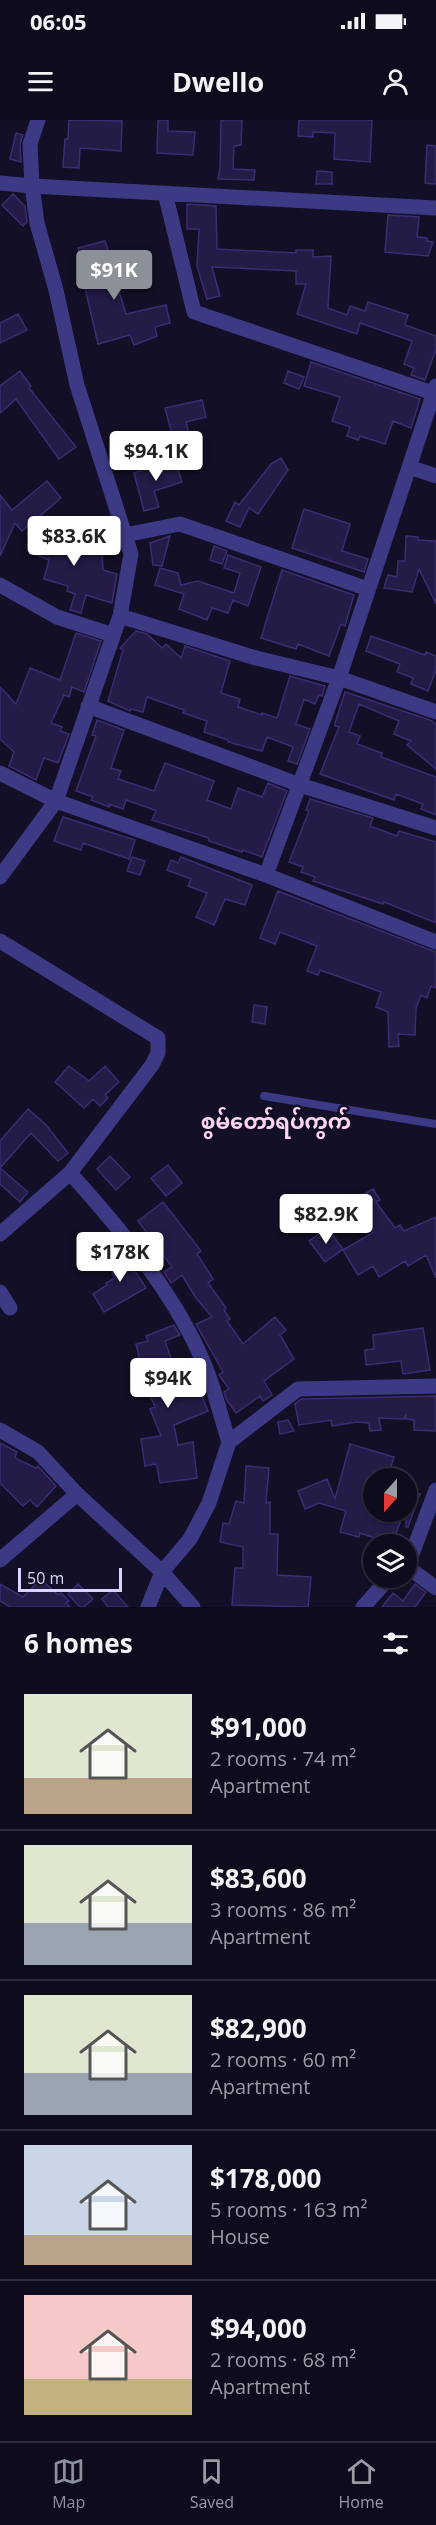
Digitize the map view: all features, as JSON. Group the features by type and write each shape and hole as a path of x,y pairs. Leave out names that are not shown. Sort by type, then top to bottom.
{"street":[{"path":"0,877 56,801 120,616 131,554 77,385 56,290 37,223 30,144 38,120"},
{"path":"0,183 436,208"},
{"path":"165,193 194,312 435,389 339,678 266,875"},
{"path":"409,467 436,476"},
{"path":"125,536 180,524 368,589"},
{"path":"0,585 57,617 113,635"},
{"path":"120,616 256,658 339,678 436,712"},
{"path":"88,706 300,785 436,828"},
{"path":"0,773 56,801 266,875 436,942"},
{"path":"0,941 158,1038 158,1053 152,1065 70,1173 0,1234"},
{"path":"70,1173 108,1214 174,1306 202,1359 229,1442"},
{"path":"0,1292 10,1308"},
{"path":"148,1607 162,1572 190,1539 210,1503 229,1442 298,1389 436,1386"},
{"path":"0,1430 38,1452 77,1494 162,1572 193,1607"},
{"path":"417,1541 436,1490"},
{"path":"0,1560 77,1494"},
{"path":"417,1574 436,1588"},
{"path":"363,1607 380,1588"}],"lane":[{"path":"264,1096 436,1124"}],"building":[{"path":"69,120 122,121 121,151 80,148 79,168 63,167"},
{"path":"158,120 168,120 168,131 195,132 193,155 157,153"},
{"path":"221,120 242,120 241,145 234,146 233,169 255,170 254,180 218,179"},
{"path":"299,120 372,120 370,162 334,159 335,133 313,132 313,137 298,136"},
{"path":"16,133 23,135 20,144 21,162 10,159"},
{"path":"427,145 436,146 436,184 425,183"},
{"path":"317,171 332,172 332,184 316,184"},
{"path":"13,194 25,206 27,222 23,226 2,205"},
{"path":"187,204 216,206 217,249 296,253 296,250 313,250 313,257 331,256 328,308 347,315 350,306 365,311 368,302 408,315 405,325 436,336 436,349 425,380 411,375 414,368 404,364 412,341 360,323 357,334 297,314 306,284 296,284 296,271 212,267 220,296 207,299 197,266 199,229 187,229"},
{"path":"388,215 419,217 417,237 427,238 427,241 433,242 428,256 385,252"},
{"path":"105,241 126,314 166,305 170,323 155,327 157,336 134,345 130,335 98,344 78,248"},
{"path":"141,251 151,281 140,284 131,254"},
{"path":"18,314 27,330 0,343 0,323"},
{"path":"311,362 420,399 411,428 393,421 385,444 360,436 358,440 347,436 350,427 332,421 340,397 304,386"},
{"path":"20,371 31,386 29,388 76,447 59,459 16,399 0,413 0,386"},
{"path":"288,371 304,377 299,389 284,383"},
{"path":"202,400 206,417 186,422 190,438 174,442 165,408"},
{"path":"174,458 182,482 154,491 159,507 144,511 134,473"},
{"path":"281,458 288,470 258,514 249,508 240,527 226,521 235,502 239,505 271,464"},
{"path":"47,481 61,498 22,531 15,523 0,556 0,495 12,510"},
{"path":"304,509 350,524 342,551 368,559 364,572 292,548"},
{"path":"39,525 92,549 94,545 102,548 103,570 117,574 112,603 86,595 81,613 70,610 75,594 67,591 68,586 44,579 49,560 29,552"},
{"path":"170,536 162,566 153,565 150,543"},
{"path":"406,536 418,537 418,540 436,541 436,604 419,569 412,592 384,588 388,575 397,577 398,561 405,561"},
{"path":"214,546 227,551 222,564 210,560"},
{"path":"228,555 261,567 248,606 233,600 228,613 212,608 207,620 179,609 184,594 155,585 160,568 178,573 181,585 198,581 234,593 240,573 224,568"},
{"path":"282,570 354,595 345,626 341,624 329,656 298,644 296,649 261,638"},
{"path":"136,631 147,634 162,648 166,644 181,658 185,646 230,661 221,693 240,699 238,707 262,715 262,713 277,718 290,676 325,686 322,696 319,695 315,704 304,699 296,724 310,729 297,764 288,761 293,747 267,737 262,751 228,742 228,740 204,732 207,721 147,697 143,712 131,709 130,711 108,701 123,650 120,648"},
{"path":"76,633 101,641 84,692 72,687 69,697 64,695 51,723 62,727 60,731 69,734 58,763 44,758 36,780 9,766 14,752 0,739 0,687 16,704 30,668 60,680"},
{"path":"371,636 425,655 426,652 436,656 436,670 428,691 411,684 413,678 397,672 400,664 366,651"},
{"path":"345,692 436,724 436,769 407,745 411,741 394,734 399,721 359,704 349,732 360,736 357,744 382,753 381,757 436,777 436,815 421,809 423,804 396,794 394,800 320,774 339,727 335,726 335,723"},
{"path":"97,720 124,730 111,768 121,771 118,779 154,791 165,763 214,781 207,800 231,809 238,788 262,797 268,783 287,791 262,857 152,820 156,811 149,808 126,800 123,809 109,804 109,807 91,800 93,797 76,791 96,736 92,735"},
{"path":"310,799 373,818 370,826 397,836 399,831 436,842 436,923 384,902 383,904 313,881 315,877 301,872 303,867 289,862 309,811 306,810"},
{"path":"63,817 135,840 129,859 83,843 81,850 54,841"},
{"path":"132,857 145,861 140,875 127,871"},
{"path":"181,857 252,885 245,905 225,899 214,925 196,917 207,893 188,886 191,879 167,870 171,860 178,863"},
{"path":"278,891 436,952 436,988 431,986 427,998 421,995 416,1008 415,1035 398,1034 399,1046 389,1047 388,1012 376,1007 381,992 320,970 318,975 307,971 317,946 280,932 275,944 260,938"},
{"path":"254,1005 267,1007 265,1024 252,1022"},
{"path":"69,1066 89,1081 105,1066 119,1082 105,1095 108,1098 100,1106 93,1099 84,1108 55,1082"},
{"path":"28,1109 46,1125 68,1153 58,1161 31,1133 0,1168 0,1141"},
{"path":"110,1156 130,1177 116,1190 97,1169"},
{"path":"168,1165 182,1183 166,1196 151,1178"},
{"path":"0,1168 28,1192 20,1202 0,1184"},
{"path":"373,1189 380,1200 376,1202 395,1228 400,1225 404,1231 436,1217 436,1278 426,1255 408,1266 405,1261 379,1277 373,1266 358,1275 343,1250 374,1232 364,1219 369,1215 359,1197"},
{"path":"163,1202 201,1251 197,1254 213,1279 208,1283 226,1308 224,1310 230,1319 227,1321 243,1344 275,1317 286,1330 280,1335 294,1359 264,1381 272,1395 263,1401 260,1396 236,1413 226,1399 224,1392 229,1389 219,1375 223,1372 196,1324 212,1317 196,1298 182,1275 171,1283 164,1272 172,1267 138,1221"},
{"path":"327,1228 343,1249 325,1262 309,1241"},
{"path":"118,1244 146,1288 104,1312 93,1294 115,1278 112,1273 123,1267 109,1252"},
{"path":"174,1325 180,1335 165,1341 176,1373 180,1372 189,1396 196,1393 197,1396 201,1394 208,1411 174,1425 178,1445 193,1442 197,1478 160,1483 157,1466 155,1464 145,1466 141,1439 161,1436 150,1409 155,1407 146,1386 136,1344 148,1341 146,1336"},
{"path":"423,1328 430,1370 403,1374 401,1361 366,1365 365,1350 374,1349 373,1335"},
{"path":"436,1396 436,1431 414,1430 414,1420 406,1419 406,1414 404,1419 379,1418 381,1430 370,1431 369,1423 357,1422 332,1426 331,1420 299,1425 295,1404 301,1399"},
{"path":"288,1420 294,1431 280,1434 278,1422"},
{"path":"0,1443 17,1452 15,1457 17,1459 36,1468 38,1466 56,1486 37,1507 30,1500 23,1506 0,1483"},
{"path":"350,1444 394,1457 390,1468 363,1468 363,1522 400,1522 396,1534 360,1533 359,1537 340,1532 346,1511 319,1503 305,1509 298,1491 327,1479 335,1499"},
{"path":"246,1466 269,1468 266,1503 270,1502 270,1534 278,1534 277,1575 311,1577 308,1607 232,1605 235,1568 243,1568 243,1547 220,1542 223,1523 229,1524 236,1501 244,1503"},
{"path":"41,1579 58,1595 61,1593 69,1601 66,1603 70,1607 10,1607 0,1601 0,1584 23,1597"},
{"path":"78,1584 93,1599 84,1607 80,1607 68,1594"},
{"path":"417,1585 426,1592 415,1607 382,1607 393,1593 403,1601 412,1588 417,1588"},
{"path":"113,1590 128,1607 108,1607 102,1599"}],"district":[{"name":"စွမ်တော်ရပ်ကွက်","path":"276,1121"}]}
